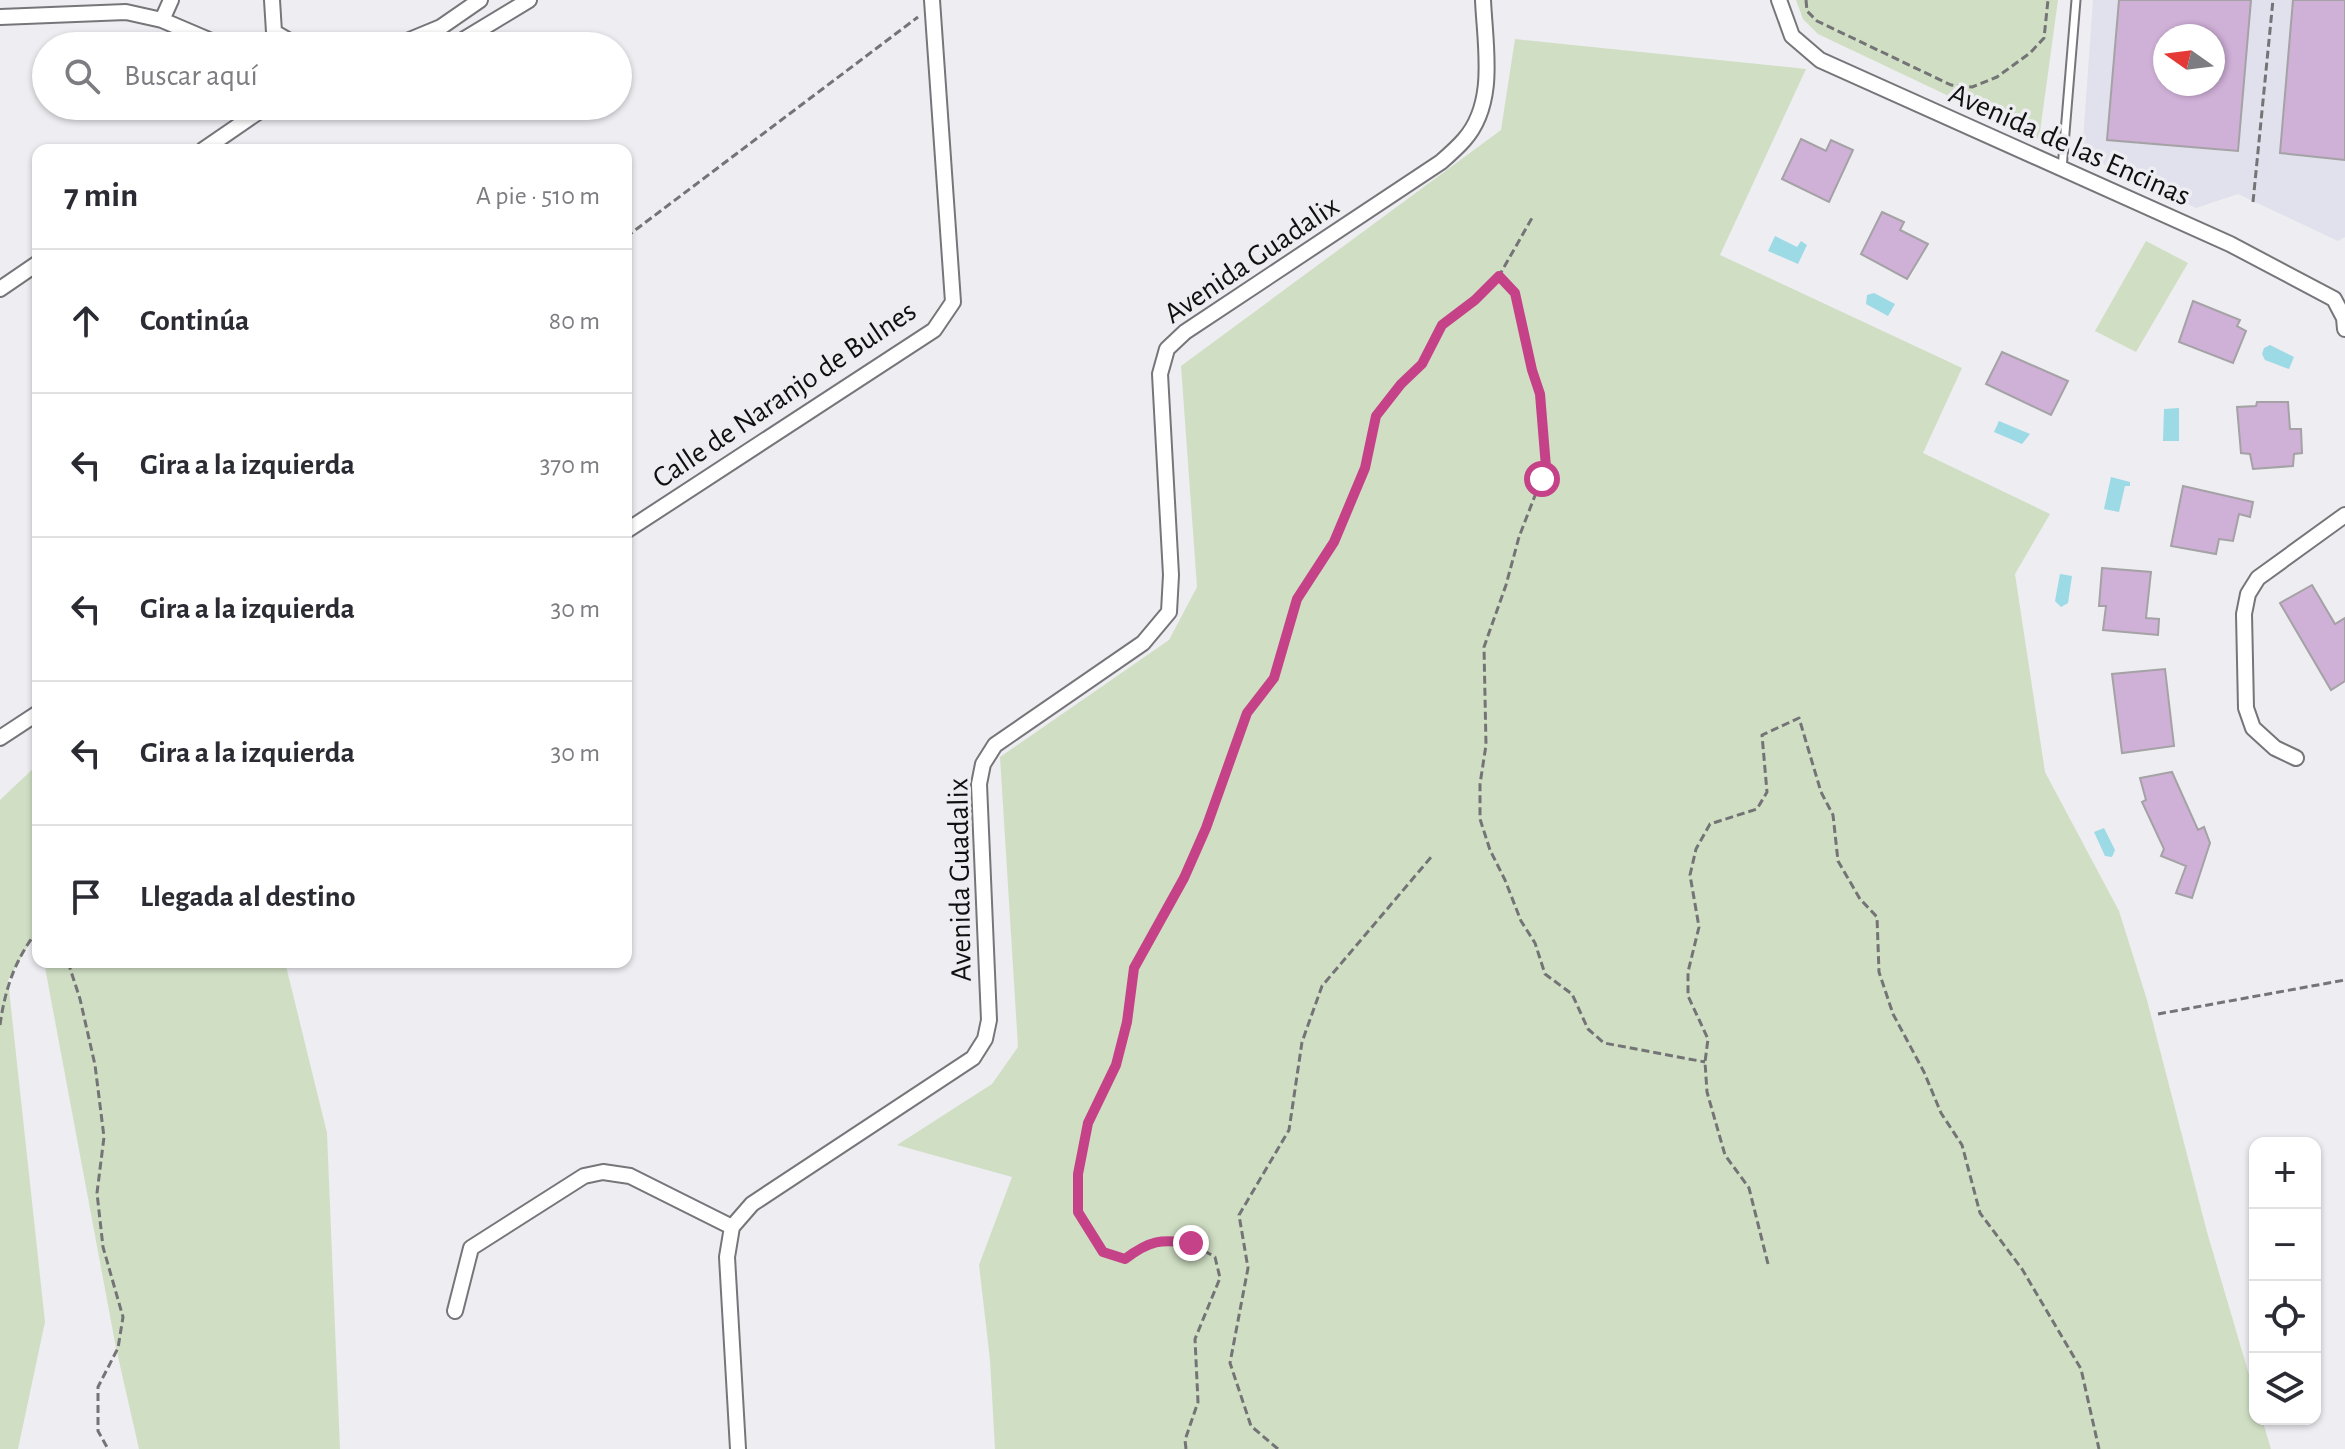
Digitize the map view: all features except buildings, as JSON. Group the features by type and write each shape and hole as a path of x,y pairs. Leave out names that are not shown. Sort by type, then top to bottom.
{"street":[{"path":"162,20 171,0"},
{"path":"272,0 274,32"},
{"path":"429,32 480,0"},
{"path":"476,32 529,0"},
{"name":"Avenida Guadalix","path":"732,1227 752,1204 973,1058 979,1049 985,1039 989,1020 979,784 983,764 995,745 1143,643 1169,612 1171,575 1160,374 1167,349 1185,332 1441,162 1465,139 1480,116 1487,85 1483,0"},
{"name":"Avenida de las Encinas","path":"1779,0 1792,36 1820,60 2340,294 2345,329"},
{"name":"Calle de Naranjo de Bulnes","path":"632,527 934,330 953,302 932,4"},
{"path":"0,17 126,12 162,20 190,32"},
{"path":"212,144 247,120"},
{"path":"0,289 32,267"},
{"path":"2296,758 2275,748 2253,728 2246,708 2244,614 2248,594 2258,578 2345,515"},
{"path":"0,738 32,717"},
{"path":"455,1311 471,1248 584,1176 603,1172 630,1176 732,1227 727,1257 738,1449"}],"lane":[{"path":"2062,169 2076,0"}],"path":[{"path":"1806,0 1807,11 1817,21 1951,85 1972,87 1997,77 2030,53 2044,38 2048,0"},
{"path":"2253,202 2273,0"},
{"path":"632,232 932,4"},
{"path":"1186,1449 1185,1440 1198,1402 1195,1339 1220,1278 1215,1257 1191,1243 1162,1239 1138,1249 1125,1259 1103,1252 1078,1212 1078,1174 1088,1123 1116,1065 1127,1022 1134,968 1184,878 1206,828 1247,713 1274,678 1297,599 1334,542 1365,468 1376,416 1401,384 1422,364 1442,325 1475,300 1499,276 1532,218"},
{"path":"1499,276 1515,293 1540,394 1546,467 1519,537 1484,647 1486,745 1480,784 1480,819 1490,850 1521,921 1535,943 1545,974 1572,994 1588,1029 1604,1043 1705,1062"},
{"path":"1768,1264 1749,1188 1725,1155 1707,1092 1705,1062 1708,1039 1688,996 1688,972 1699,927 1690,875 1696,849 1710,824 1757,809 1767,792 1762,735 1799,718 1821,792 1833,815 1838,861 1860,899 1877,917 1879,972 1893,1014 1924,1072 1941,1113 1962,1145 1980,1213 2022,1269 2081,1369 2099,1449"},
{"path":"1278,1449 1251,1426 1230,1363 1248,1268 1239,1215 1289,1130 1302,1042 1322,986 1432,856"},
{"path":"0,1025 5,988 32,937"},
{"path":"70,968 95,1065 104,1137 97,1193 103,1247 123,1317 118,1348 98,1387 98,1431 108,1449"},
{"path":"2158,1014 2345,980"}],"shaded area":[{"path":"2093,0 2345,0 2345,237 2338,241 2238,194 2196,208 2082,154"}],"green space":[{"path":"1796,0 2058,0 2039,139 1818,34 1803,19"},
{"path":"1515,39 1806,69 1720,255 1962,368 1923,453 2050,514 2015,574 2045,772 2119,911 2147,1000 2207,1232 2249,1375 2249,1425 2264,1425 2271,1449 995,1449 990,1360 979,1265 1012,1177 897,1145 992,1084 1018,1047 1000,757 1169,640 1197,587 1181,366 1501,130"},
{"path":"2146,241 2188,263 2136,352 2095,331"},
{"path":"32,770 32,939 8,980 45,1322 18,1449 0,1449 0,800"},
{"path":"45,968 286,968 327,1133 340,1449 139,1449 116,1348"}],"water":[{"path":"1775,236 1797,247 1801,241 1807,245 1798,264 1768,251"},
{"path":"1874,293 1895,304 1888,316 1866,304 1867,295"},
{"path":"2270,345 2294,357 2289,369 2265,360 2262,354 2264,348"},
{"path":"2179,408 2179,441 2163,441 2164,409"},
{"path":"1999,421 2030,434 2022,444 1994,432"},
{"path":"2111,477 2130,482 2130,486 2125,486 2119,512 2104,509"},
{"path":"2060,574 2072,576 2068,603 2061,607 2055,601"},
{"path":"2104,828 2115,850 2112,857 2105,856 2094,832"}],"route":[{"path":"1191,1243 1162,1239 1138,1249 1125,1259 1103,1252 1078,1212 1078,1174 1088,1123 1116,1065 1127,1022 1134,968 1184,878 1206,828 1247,713 1274,678 1297,599 1334,542 1365,468 1376,416 1401,384 1422,364 1442,325 1475,300 1499,276 1515,293 1540,394 1546,467 1542,479"}]}
